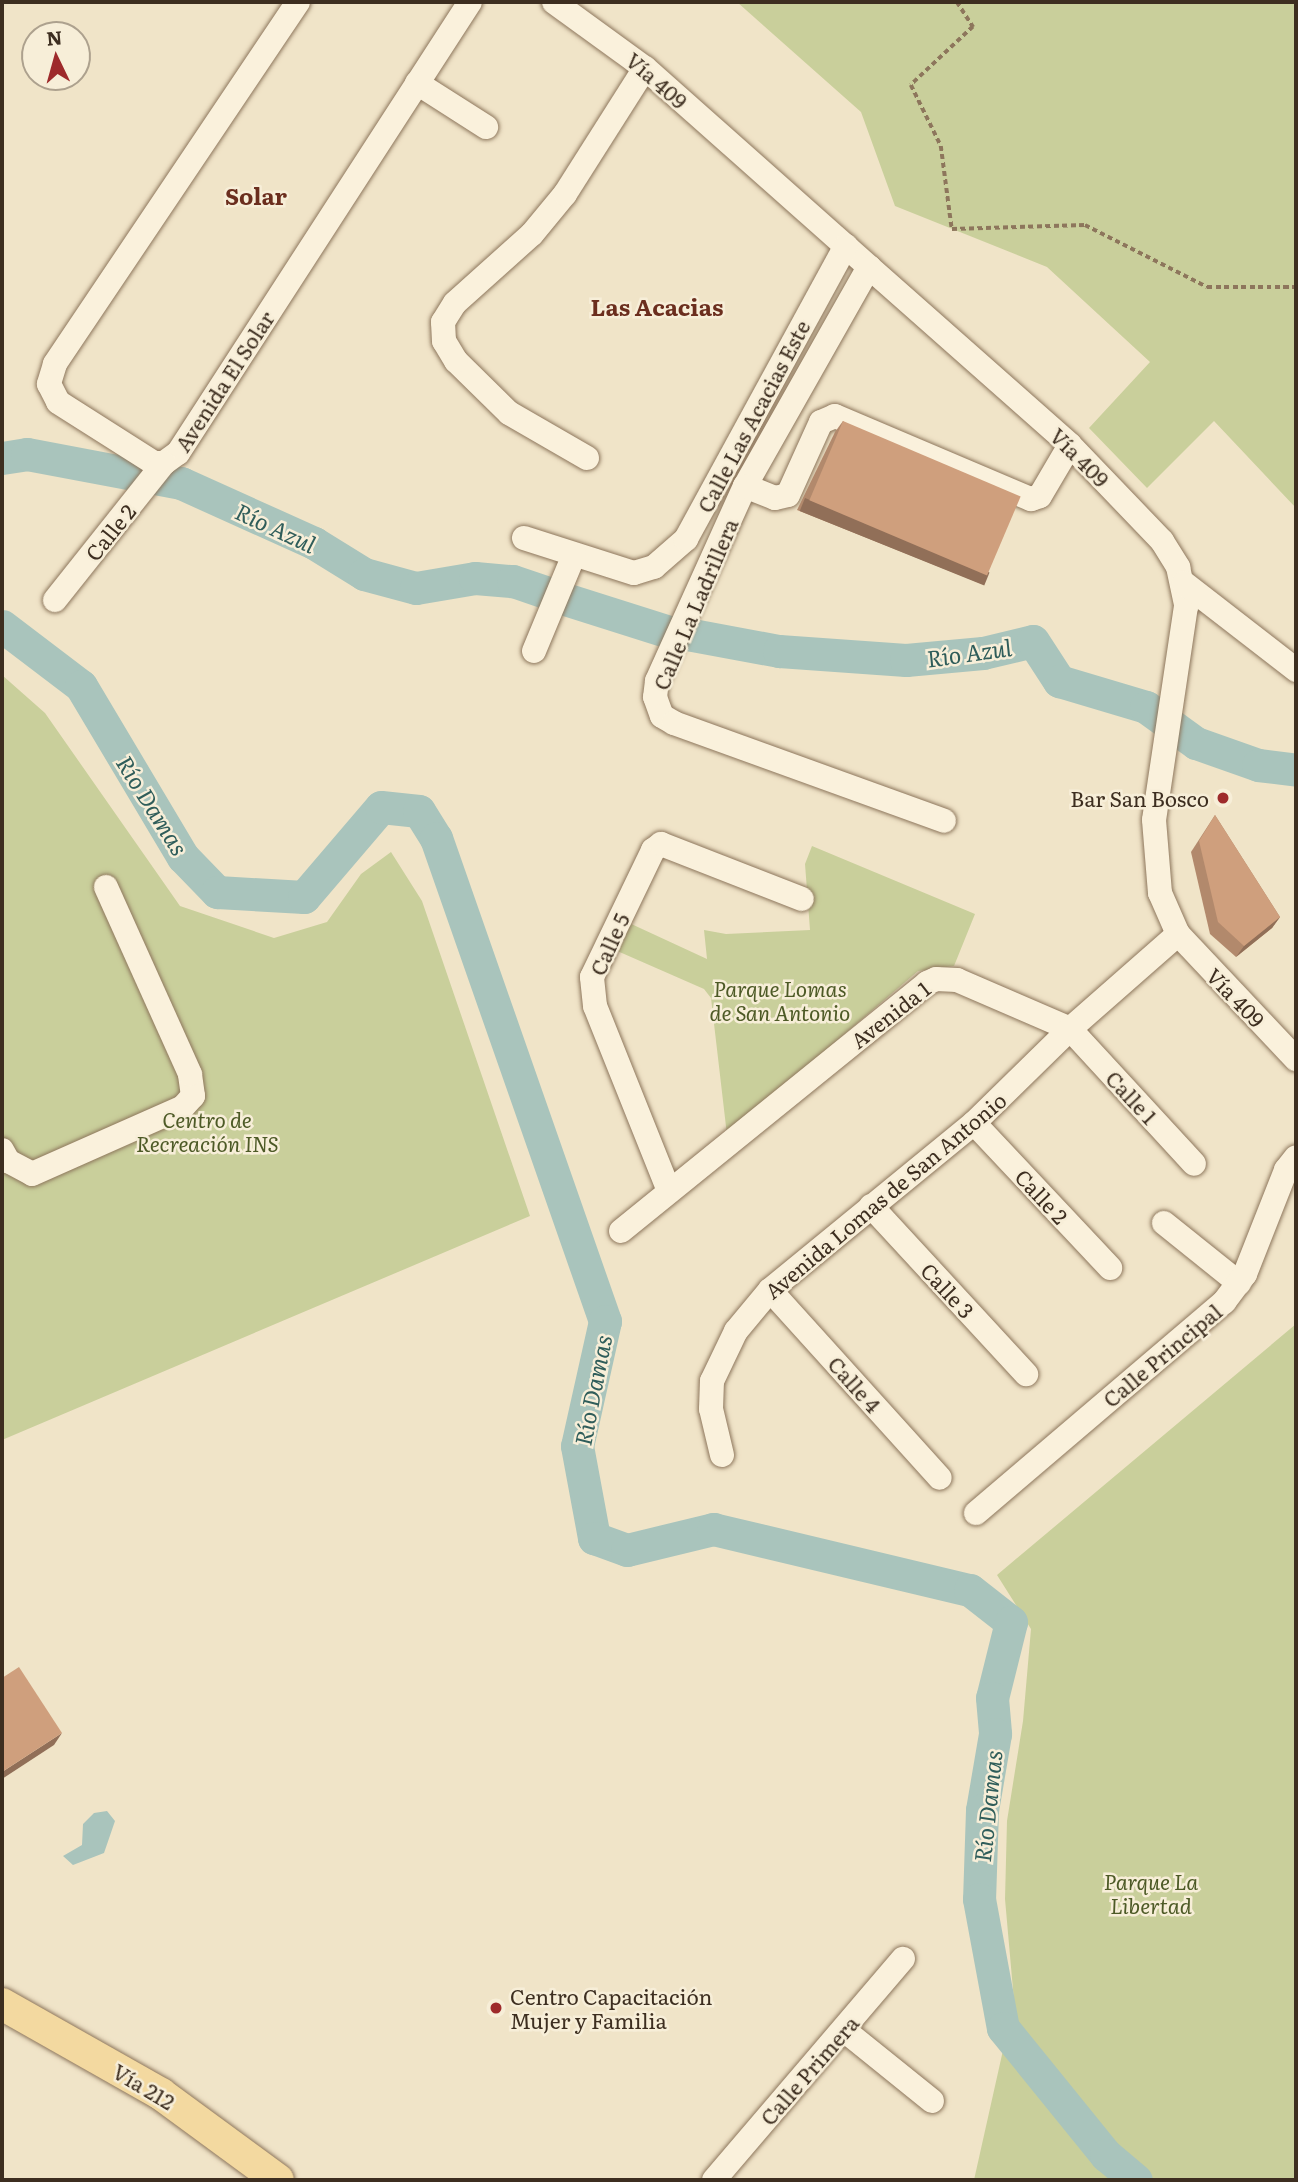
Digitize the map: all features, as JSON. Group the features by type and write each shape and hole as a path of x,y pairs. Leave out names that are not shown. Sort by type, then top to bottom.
{"main road":[{"name":"Vía 212","path":"2,2004 161,2094 258,2174"}],"street":[{"name":"Avenida El Solar","path":"298,2 55,365 50,384 58,402 146,460 156,474 178,453 470,2"},
{"name":"Vía 409","path":"554,2 645,68 846,246 1070,445 1162,541 1184,583 1186,625 1154,820 1154,856 1160,893 1178,934 1296,1059"},
{"path":"587,458 509,413 456,361 444,341 443,322 455,303 532,234 565,194 645,68"},
{"path":"417,83 486,127"},
{"name":"Calle Las Acacias Este","path":"575,555 634,573 645,572 687,539 846,246"},
{"name":"Calle La Ladrillera","path":"869,267 745,486 657,681 655,697 662,716 943,821"},
{"path":"745,486 775,498 788,495 827,417 835,416 1031,499 1041,496 1070,445"},
{"name":"Calle 2","path":"55,600 156,474"},
{"path":"524,538 575,555 534,651"},
{"path":"1184,583 1296,670"},
{"name":"Calle 5","path":"669,1191 595,1006 592,977 653,850 661,844 802,899"},
{"path":"2,1150 8,1161 32,1174 183,1107 193,1096 190,1074 106,887"},
{"path":"1070,1029 1178,934"},
{"name":"Avenida 1","path":"621,1231 936,979 957,980 1070,1029"},
{"name":"Avenida Lomas de San Antonio","path":"722,1455 711,1409 712,1381 736,1331 769,1290 974,1124 1070,1029"},
{"name":"Calle 1","path":"1070,1029 1194,1164"},
{"name":"Calle 2","path":"974,1124 1110,1268"},
{"name":"Calle Principal","path":"975,1513 1224,1302 1239,1283 1286,1170 1296,1157"},
{"name":"Calle 3","path":"871,1206 1026,1374"},
{"path":"1164,1223 1239,1283"},
{"name":"Calle 4","path":"769,1290 940,1478"},
{"name":"Calle Primera","path":"714,2180 903,1959"},
{"path":"844,2030 919,2097"}],"path":[{"path":"957,2 973,27 911,85 941,146 953,229 1085,225 1208,287 1296,287"}],"green space":[{"path":"737,2 1296,2 1296,508 1214,421 1147,488 1089,428 1150,362 1047,267 895,206 861,112"},
{"name":"Centro de Recreación INS","path":"2,675 45,713 180,906 274,938 327,922 361,874 391,852 422,901 530,1216 2,1440"},
{"name":"Parque Lomas de San Antonio","path":"812,846 975,914 954,966 918,971 727,1135 711,998 704,989 615,950 627,922 707,959 704,930 726,934 810,930 805,864"},
{"name":"Parque La Libertad","path":"1296,1324 1296,2180 974,2180 1014,2001 1005,1899 1007,1821 1023,1721 1031,1629 997,1575"}],"water":[{"path":"107,1811 115,1821 104,1853 73,1865 63,1856 82,1845 83,1824 94,1813"}],"building":[{"path":"843,421 1021,496 987,576 809,500"},
{"path":"1215,815 1280,917 1244,946 1218,922 1199,841"},
{"path":"19,1667 62,1733 2,1772 2,1678"}],"waterway":[{"name":"Río Azul","path":"2,458 27,454 181,483 314,543 364,574 416,588 475,578 513,581 547,593"},
{"name":"Río Azul","path":"565,599 666,631"},
{"name":"Río Damas","path":"2,626 81,686 183,857 217,892 304,897 381,807 419,811 436,838 605,1321 577,1446 594,1538 627,1550 713,1529 970,1590 1011,1622 992,1698 995,1734 982,1810 979,1899 1003,2028 1106,2155 1136,2180"},
{"name":"Río Azul","path":"687,634 779,651 906,660 983,653 1033,641 1059,681 1146,707 1196,743 1258,765 1296,770"}],"place":[{"name":"Bar San Bosco","path":"1223,798"},
{"name":"Centro Capacitación Mujer y Familia","path":"496,2008"}],"district":[{"name":"Solar","path":"256,195"},
{"name":"Las Acacias","path":"657,306"}]}
